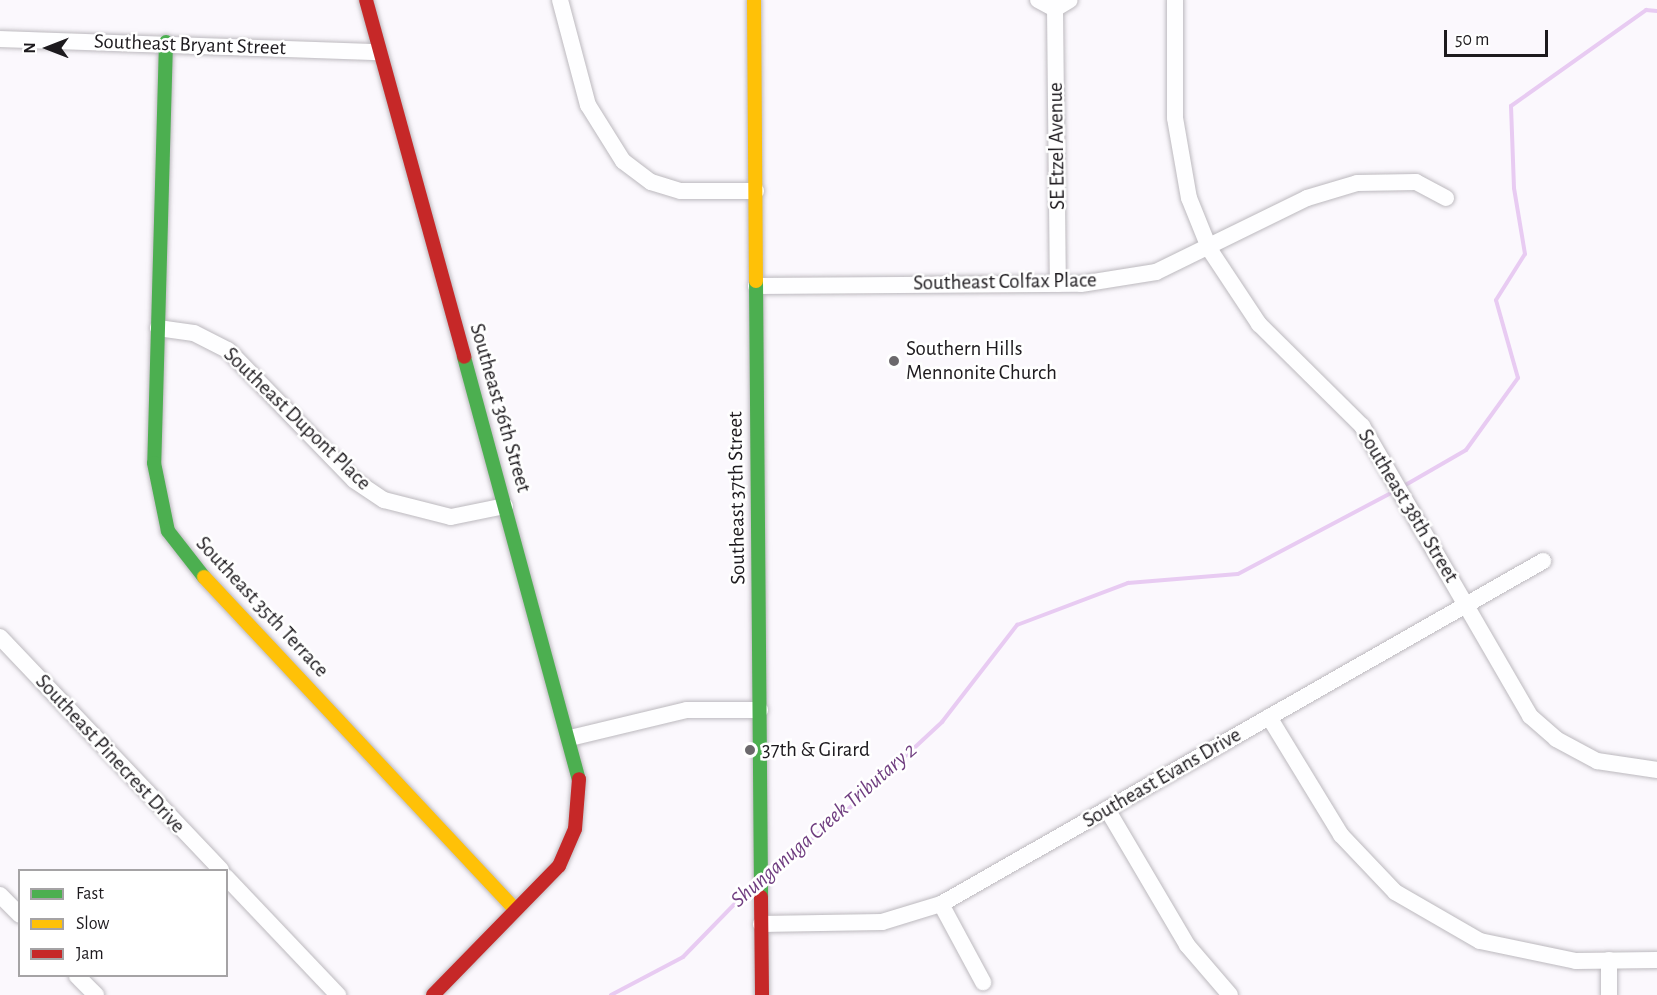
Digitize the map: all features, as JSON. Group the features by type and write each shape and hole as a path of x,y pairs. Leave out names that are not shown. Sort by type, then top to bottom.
{"street":[{"name":"Southeast 36th Street","path":"366,0 579,774 575,829 552,875 516,910"},
{"path":"560,0 588,105 623,161 663,186 756,191"},
{"name":"Southeast 37th Street","path":"754,0 762,995"},
{"path":"1038,0 1055,9 1070,0"},
{"name":"Southeast 38th Street","path":"1175,0 1175,118 1189,198 1209,250 1259,324 1362,426 1524,706 1556,739 1607,764 1657,770"},
{"name":"SE Etzel Avenue","path":"1055,9 1058,284"},
{"name":"Southeast Bryant Street","path":"0,39 166,42 379,52"},
{"name":"Southeast 35th Terrace","path":"166,42 155,480 162,514 180,552 516,910"},
{"name":"Southeast Colfax Place","path":"756,286 1058,284 1156,273 1209,250 1307,198 1357,183 1416,182 1446,198"},
{"name":"Southeast Dupont Place","path":"158,328 194,333 228,350 354,480 384,500 451,517 505,506"},
{"name":"Southeast Evans Drive","path":"761,919 882,922 941,904 1543,561"},
{"name":"Southeast Pinecrest Drive","path":"0,637 220,869"},
{"path":"570,738 687,710 760,710"},
{"path":"1269,717 1341,835 1395,891 1480,941 1576,961 1657,960"},
{"path":"1107,809 1187,945 1230,995"},
{"path":"228,879 338,995"},
{"path":"0,895 18,913"},
{"path":"941,904 983,982"},
{"path":"434,995 516,910"},
{"path":"1609,960 1609,995"},
{"path":"79,977 96,995"}],"waterway":[{"name":"Shunganuga Creek Tributary 2","path":"1402,487 1466,450 1518,378 1496,300 1525,254 1514,188 1511,106 1646,10 1657,11"},
{"name":"Shunganuga Creek Tributary 2","path":"768,873 842,815 942,722 1017,625 1128,583 1238,574 1395,491"},
{"name":"Shunganuga Creek Tributary 2","path":"611,995 683,957 753,885"}],"traffic: fast":[{"path":"166,42 154,463 168,531 204,577"},
{"path":"756,281 761,897"},
{"path":"464,357 579,779"}],"traffic: slow":[{"path":"754,0 756,281"},
{"path":"204,577 516,910"}],"traffic: jam":[{"path":"366,0 464,357"},
{"path":"433,995 559,866 575,829 579,779"},
{"path":"761,897 762,995"}],"place":[{"name":"Southern Hills Mennonite Church","path":"894,361"},
{"name":"37th & Girard","path":"750,750"}]}
